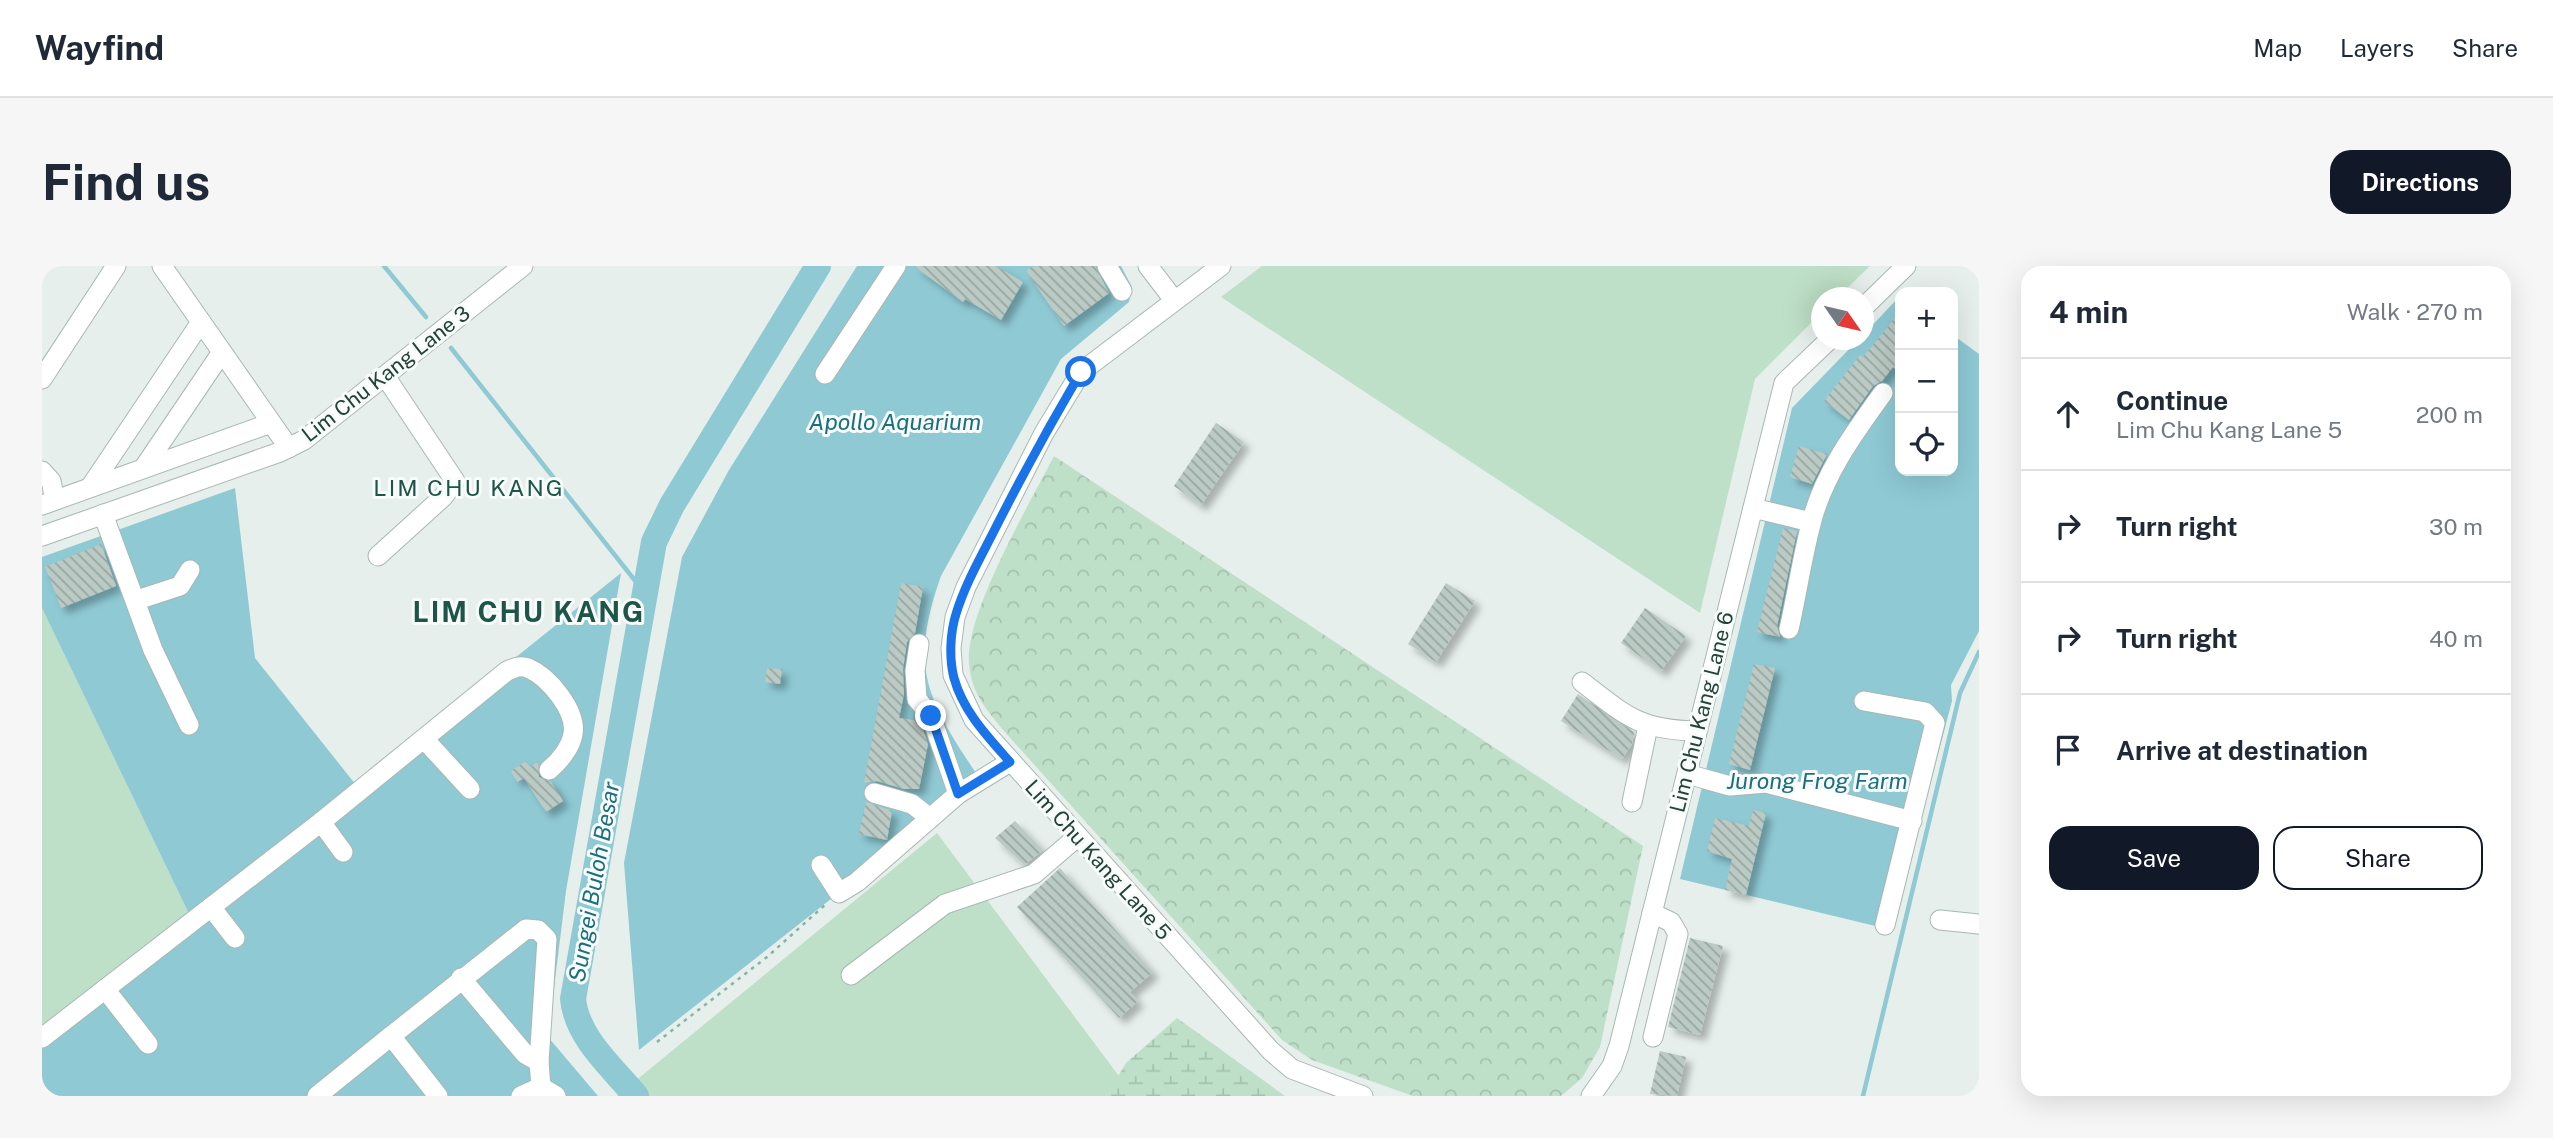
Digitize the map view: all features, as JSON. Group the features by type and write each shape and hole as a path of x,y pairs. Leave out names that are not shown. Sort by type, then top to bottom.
{"street":[{"path":"42,379 116,266"},
{"path":"162,266 289,448"},
{"name":"Lim Chu Kang Lane 3","path":"42,536 289,448 304,440 523,266"},
{"path":"825,374 896,266"},
{"path":"1107,266 1122,290"},
{"path":"1148,266 1174,300"},
{"name":"Lim Chu Kang Lane 5","path":"1221,266 1081,372 1044,433 966,587 955,617 951,648 953,676 961,698 974,720 1270,1051 1292,1069 1363,1096"},
{"path":"1874,297 1906,266"},
{"path":"91,486 201,322"},
{"name":"Lim Chu Kang Lane 6","path":"1591,1096 1612,1066 1619,1046 1784,383 1819,350"},
{"path":"145,466 222,352"},
{"path":"378,556 443,497 455,481 385,376"},
{"path":"1789,629 1811,522 1847,443 1883,393"},
{"path":"42,471 51,481 48,502 271,423"},
{"path":"1753,508 1811,522"},
{"path":"103,514 137,600 153,650 188,725"},
{"path":"137,600 180,586 190,570"},
{"path":"919,644 915,671 917,699 931,716 958,794"},
{"path":"42,1038 321,822 506,671 518,667 528,668 554,691 573,725 570,742 548,770"},
{"path":"1581,682 1632,720 1662,730 1697,731"},
{"path":"1864,701 1925,712 1932,716 1935,723 1885,925"},
{"path":"1632,803 1648,726"},
{"path":"424,739 470,789"},
{"path":"821,865 839,893 858,882 958,794 1010,762"},
{"path":"1687,774 1730,786 1766,783 1912,821"},
{"path":"874,793 912,804 930,818"},
{"path":"321,822 343,852"},
{"path":"851,975 945,904 1034,874 1077,837"},
{"path":"211,907 235,938"},
{"path":"1652,913 1671,922 1678,934 1653,1037"},
{"path":"1940,920 1979,925"},
{"path":"317,1096 461,978 526,929 538,930 547,939 539,1062 549,1091 521,1096"},
{"path":"461,978 526,1054 539,1062"},
{"path":"105,989 148,1044"},
{"path":"391,1036 438,1096"}],"path":[{"path":"657,1042 767,957 839,893"}],"green space":[{"path":"1262,266 1870,266 1848,287 1811,287 1811,323 1755,379 1700,613 1221,297"},
{"path":"1054,456 1643,846 1600,1047 1582,1078 1561,1096 1413,1096 1312,1060 1282,1040 997,722 980,700 973,683 969,664 970,643 987,589"},
{"path":"42,608 190,916 42,1035"},
{"path":"937,833 1119,1076 1106,1096 617,1096"},
{"path":"1177,1018 1285,1096 1106,1096 1126,1063"}],"water":[{"name":"Apollo Aquarium","path":"857,266 1121,266 1132,287 1129,302 1061,359 941,576 926,637 925,662 929,684 948,729 981,781 639,1050 624,863 682,557 729,470"},
{"name":"Jurong Frog Farm","path":"1895,301 1895,476 1958,476 1958,339 1979,354 1979,631 1951,685 1952,701 1892,930 1680,879 1792,408 1848,350 1874,350 1874,323"},
{"path":"235,488 255,658 356,785 621,573 566,891 548,1037 598,1096 42,1096 42,1035 190,916 42,608 42,557"}],"building":[{"path":"914,266 996,266 1023,282 1001,320 965,299 963,302"},
{"path":"1034,266 1095,266 1109,293 1064,326 1026,271"},
{"path":"1895,318 1895,369 1893,367 1882,381 1873,386 1849,420 1824,401 1860,355 1863,357 1869,350 1874,350 1874,344"},
{"path":"1216,423 1244,442 1201,505 1174,486"},
{"path":"1799,446 1827,454 1812,484 1790,477"},
{"path":"1783,528 1797,531 1777,626 1780,637 1757,632"},
{"path":"101,544 116,586 61,608 45,567"},
{"path":"901,583 923,587 915,633 907,642 903,669 904,694 899,718 920,721 928,744 919,789 904,789 877,781 864,783"},
{"path":"1446,583 1475,601 1436,662 1408,644"},
{"path":"1645,608 1686,636 1661,671 1621,643"},
{"path":"1754,664 1775,668 1750,770 1729,764"},
{"path":"767,668 782,669 780,684 765,682"},
{"path":"1578,694 1634,732 1632,744 1622,759 1561,721"},
{"path":"526,761 530,767 538,761 539,777 551,782 563,801 546,812 524,778 517,782 511,771"},
{"path":"866,802 892,811 887,840 859,834"},
{"path":"1753,810 1766,813 1746,895 1725,890 1732,859 1707,851 1715,818 1749,826"},
{"path":"1015,821 1043,850 1024,865 995,838"},
{"path":"1060,868 1153,972 1130,992 1138,1001 1119,1018 1017,907"},
{"path":"1690,938 1723,946 1700,1035 1668,1027"},
{"path":"1660,1051 1686,1057 1677,1096 1650,1094"}],"waterway":[{"path":"384,266 426,317"},
{"name":"Sungei Buloh Besar","path":"636,1096 588,1039 581,1027 573,999 654,542 672,505 818,266"},
{"path":"451,348 644,592"},
{"path":"1863,1096 1960,693 1979,652"}],"district":[{"name":"LIM CHU KANG","path":"469,488"},
{"name":"LIM CHU KANG","path":"529,612"}],"route":[{"path":"931,716 958,794 1010,762 974,720 961,698 953,676 951,648 955,617 966,587 1044,433 1081,372"}]}
